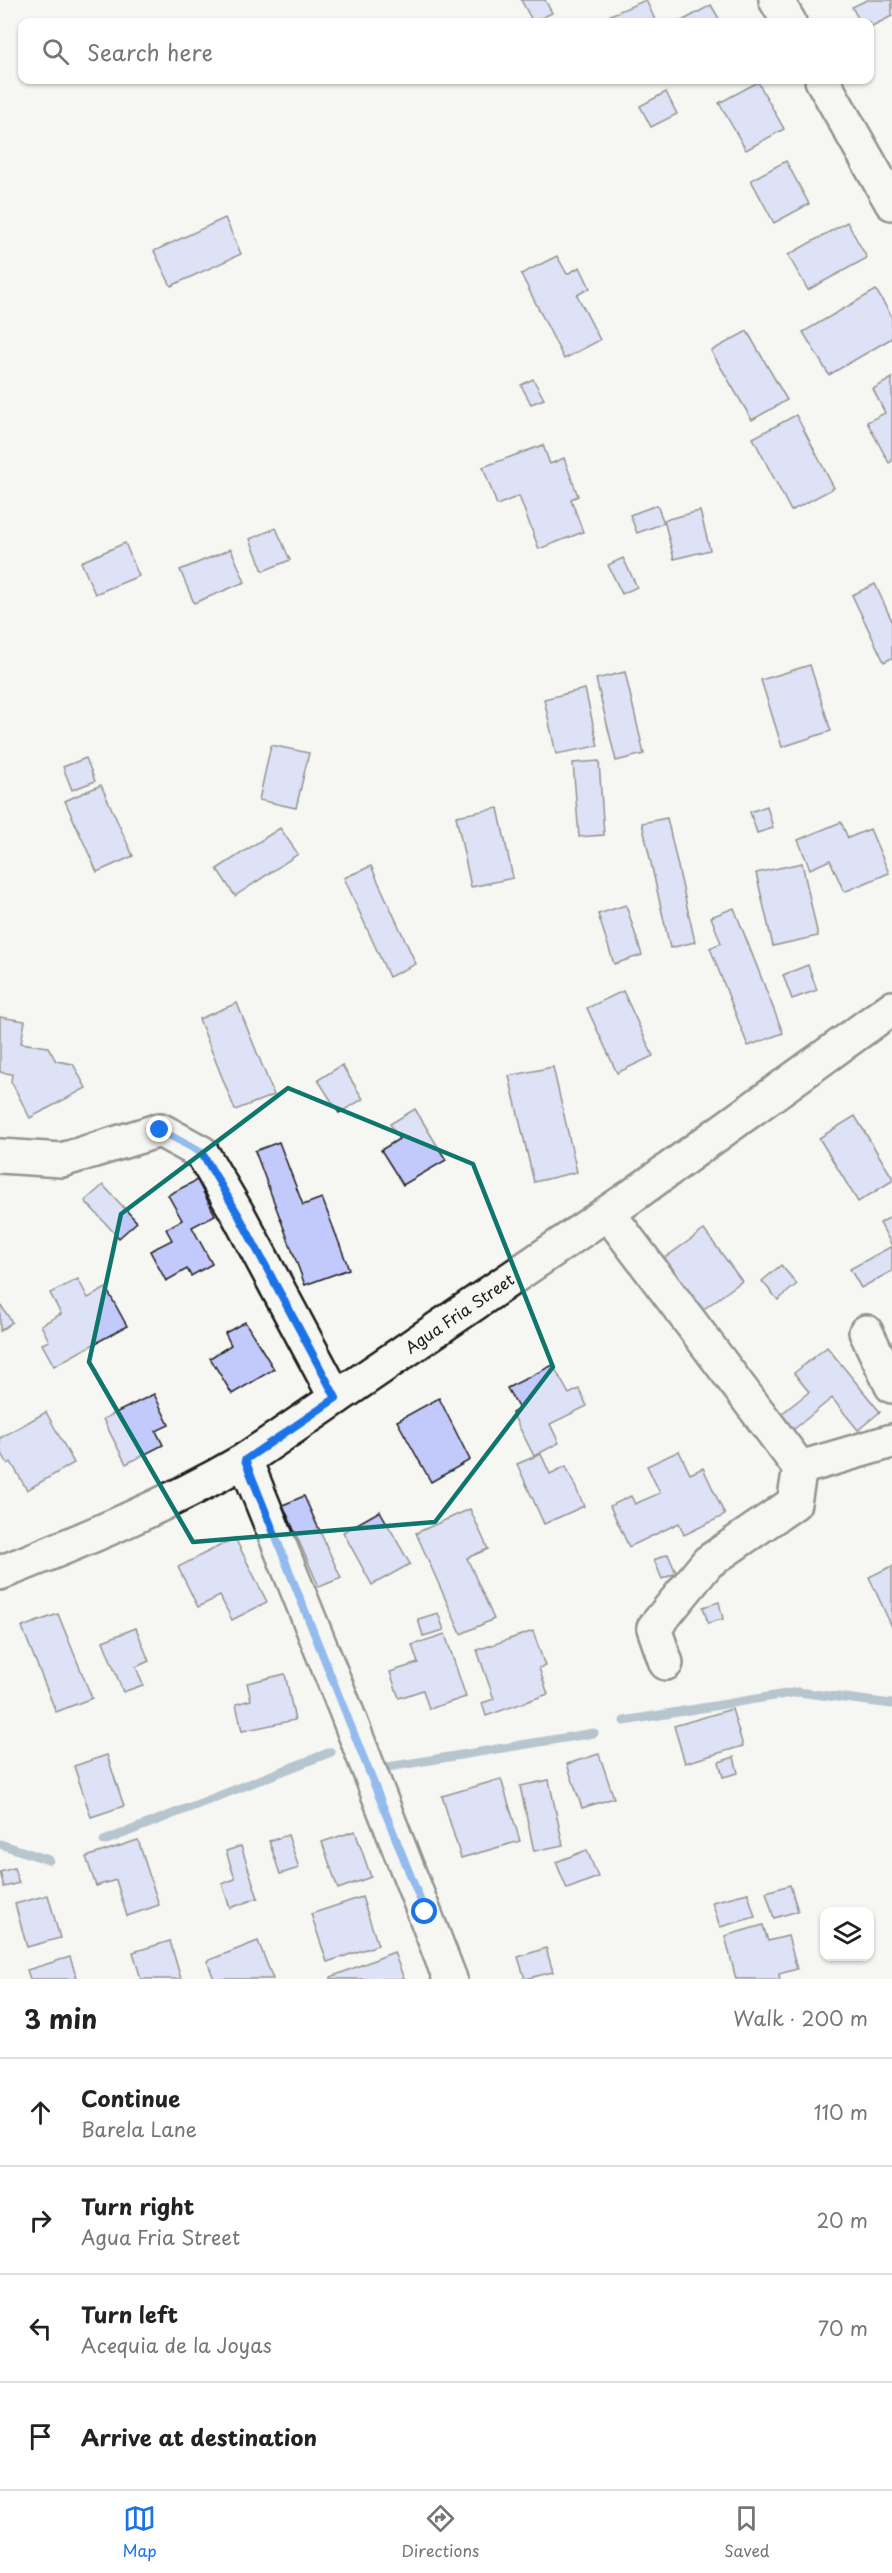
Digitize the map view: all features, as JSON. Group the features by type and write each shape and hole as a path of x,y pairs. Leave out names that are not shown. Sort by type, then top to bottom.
{"street":[{"path":"776,0 787,18"},
{"path":"824,84 892,202"},
{"name":"Agua Fria Street","path":"0,1574 110,1530 192,1491 245,1460 608,1212 892,1008"},
{"path":"0,1156 62,1160 160,1130 202,1153 239,1216 336,1398"},
{"path":"608,1212 800,1468 794,1503 708,1562 654,1628 666,1663"},
{"path":"866,1332 892,1386"},
{"path":"800,1468 892,1441"},
{"path":"245,1460 345,1708 450,1979"}],"highlighted area":[{"path":"288,1088 473,1164 553,1367 435,1522 193,1542 89,1362 121,1214"}],"building":[{"path":"521,0 545,0 552,13 541,18 531,18"},
{"path":"646,0 654,18 612,18 610,15"},
{"path":"867,0 892,0 892,16 874,25 874,18 858,18 852,7"},
{"path":"711,5 719,18 687,18"},
{"path":"754,84 759,84 784,129 746,150 719,103"},
{"path":"666,92 677,114 651,127 640,106"},
{"path":"786,161 809,204 774,223 751,180"},
{"path":"225,218 241,254 171,286 154,251"},
{"path":"847,222 867,258 808,290 788,255"},
{"path":"557,256 567,274 580,267 590,288 577,295 600,340 564,359 521,274"},
{"path":"876,290 892,317 892,338 829,375 803,332"},
{"path":"747,331 787,400 752,420 711,351"},
{"path":"892,378 892,461 889,463 867,422 885,413 873,389"},
{"path":"533,379 544,399 531,404 521,385"},
{"path":"796,415 834,488 791,511 753,438"},
{"path":"543,445 550,464 564,458 578,496 571,499 583,532 539,549 519,496 497,505 483,467"},
{"path":"657,505 664,523 637,533 630,515"},
{"path":"700,511 710,550 674,559 664,520"},
{"path":"276,528 290,560 263,571 250,539"},
{"path":"125,543 139,576 95,594 81,562"},
{"path":"231,549 245,582 194,603 180,570"},
{"path":"623,558 637,587 622,594 608,565"},
{"path":"875,584 892,621 892,658 884,662 852,595"},
{"path":"810,665 831,731 782,747 761,680"},
{"path":"625,672 644,754 616,761 596,679"},
{"path":"585,689 598,746 556,754 544,699"},
{"path":"271,745 309,753 296,808 259,800"},
{"path":"86,758 95,781 72,790 63,767"},
{"path":"599,761 604,835 579,837 573,763"},
{"path":"101,785 133,856 97,872 65,801"},
{"path":"767,806 773,828 757,833 750,812"},
{"path":"498,808 513,878 471,887 456,816"},
{"path":"667,818 695,942 670,948 642,823"},
{"path":"841,822 848,838 870,829 889,873 844,892 830,860 810,869 798,840"},
{"path":"280,828 298,854 235,896 217,869"},
{"path":"802,863 818,936 773,946 756,873"},
{"path":"371,866 416,964 389,977 344,878"},
{"path":"626,905 642,955 614,964 598,914"},
{"path":"734,908 783,1033 748,1046 710,948 721,943 711,917"},
{"path":"808,965 817,990 792,999 783,975"},
{"path":"623,991 653,1056 617,1073 587,1008"},
{"path":"237,1003 274,1095 235,1110 199,1019"},
{"path":"0,1017 25,1021 21,1043 48,1047 56,1061 73,1064 86,1088 30,1118 11,1081 12,1074 0,1072"},
{"path":"342,1065 363,1099 339,1113 318,1080"},
{"path":"553,1067 577,1172 534,1182 509,1076"},
{"path":"415,1109 446,1160 403,1185 381,1150 399,1139 390,1124"},
{"path":"855,1116 892,1177 892,1181 858,1202 819,1138"},
{"path":"279,1142 303,1205 322,1198 349,1269 305,1285 255,1151"},
{"path":"197,1180 215,1215 192,1227 212,1264 191,1276 187,1269 166,1281 150,1251 172,1240 166,1229 182,1220 168,1195"},
{"path":"103,1185 137,1222 119,1238 85,1201"},
{"path":"892,1216 892,1246 880,1223"},
{"path":"704,1230 742,1281 697,1314 659,1262"},
{"path":"892,1246 892,1271 861,1288 850,1269"},
{"path":"781,1265 797,1284 778,1300 762,1281"},
{"path":"78,1279 88,1298 106,1288 127,1326 54,1366 42,1344 49,1341 41,1325 61,1314 50,1293"},
{"path":"0,1304 12,1322 0,1331"},
{"path":"245,1322 274,1369 232,1394 210,1358 231,1345 225,1333"},
{"path":"827,1347 880,1412 858,1430 832,1398 782,1439 770,1423 809,1392 794,1373"},
{"path":"553,1365 569,1394 579,1389 587,1406 550,1424 559,1443 534,1456 512,1413 519,1409 507,1388"},
{"path":"154,1394 169,1425 156,1431 163,1445 126,1464 103,1419"},
{"path":"439,1398 470,1460 431,1482 397,1421"},
{"path":"46,1412 74,1463 27,1490 11,1462 8,1464 0,1450 0,1438"},
{"path":"679,1451 690,1474 703,1468 725,1515 684,1535 679,1523 629,1547 610,1506 631,1496 635,1504 660,1493 647,1466"},
{"path":"541,1454 550,1474 566,1466 584,1506 544,1524 517,1464"},
{"path":"304,1496 341,1578 319,1587 283,1505"},
{"path":"470,1509 488,1549 467,1558 494,1619 461,1634 416,1533"},
{"path":"380,1511 410,1564 372,1585 343,1532"},
{"path":"235,1538 267,1602 232,1620 220,1596 198,1607 178,1567"},
{"path":"668,1554 676,1573 662,1579 654,1560"},
{"path":"892,1566 892,1627 869,1577"},
{"path":"719,1602 723,1619 708,1623 703,1607"},
{"path":"438,1613 444,1630 423,1636 418,1619"},
{"path":"58,1614 92,1698 56,1712 22,1627"},
{"path":"136,1628 149,1661 136,1667 143,1685 123,1692 103,1641"},
{"path":"533,1631 545,1666 539,1668 548,1694 486,1716 482,1703 494,1699 477,1650"},
{"path":"445,1634 466,1697 429,1709 423,1690 399,1698 390,1672 418,1663 412,1645"},
{"path":"285,1674 295,1720 242,1731 236,1704 251,1700 247,1683"},
{"path":"732,1709 743,1746 685,1763 674,1726"},
{"path":"599,1754 614,1798 582,1808 567,1764"},
{"path":"107,1755 124,1806 91,1817 74,1766"},
{"path":"734,1757 738,1773 723,1777 719,1762"},
{"path":"501,1779 520,1841 461,1858 442,1796"},
{"path":"549,1780 563,1845 534,1851 520,1786"},
{"path":"355,1831 371,1877 338,1889 322,1842"},
{"path":"288,1835 299,1868 280,1874 269,1841"},
{"path":"138,1840 159,1905 127,1916 116,1880 96,1886 86,1857"},
{"path":"241,1846 258,1898 230,1908 222,1884 235,1879 226,1851"},
{"path":"587,1850 598,1877 567,1889 556,1862"},
{"path":"14,1868 19,1883 4,1887 0,1872"},
{"path":"790,1885 798,1911 774,1918 766,1892"},
{"path":"748,1893 755,1917 720,1927 712,1902"},
{"path":"48,1895 60,1938 27,1947 15,1904"},
{"path":"362,1897 378,1945 327,1962 311,1914"},
{"path":"763,1925 768,1941 788,1936 797,1969 779,1974 780,1979 736,1979 725,1936"},
{"path":"170,1941 181,1979 141,1979 133,1952"},
{"path":"258,1941 273,1979 214,1979 207,1961"},
{"path":"546,1948 553,1972 525,1979 518,1957"},
{"path":"394,1952 404,1979 331,1979 331,1977"},
{"path":"70,1957 77,1979 30,1979 27,1970"}],"waterway":[{"path":"624,1721 798,1692 892,1704"},
{"path":"388,1767 594,1733"},
{"path":"104,1841 331,1752"},
{"path":"0,1844 49,1860"}],"route":[{"path":"160,1130 202,1153 239,1216 336,1398 245,1460 425,1912"}]}
